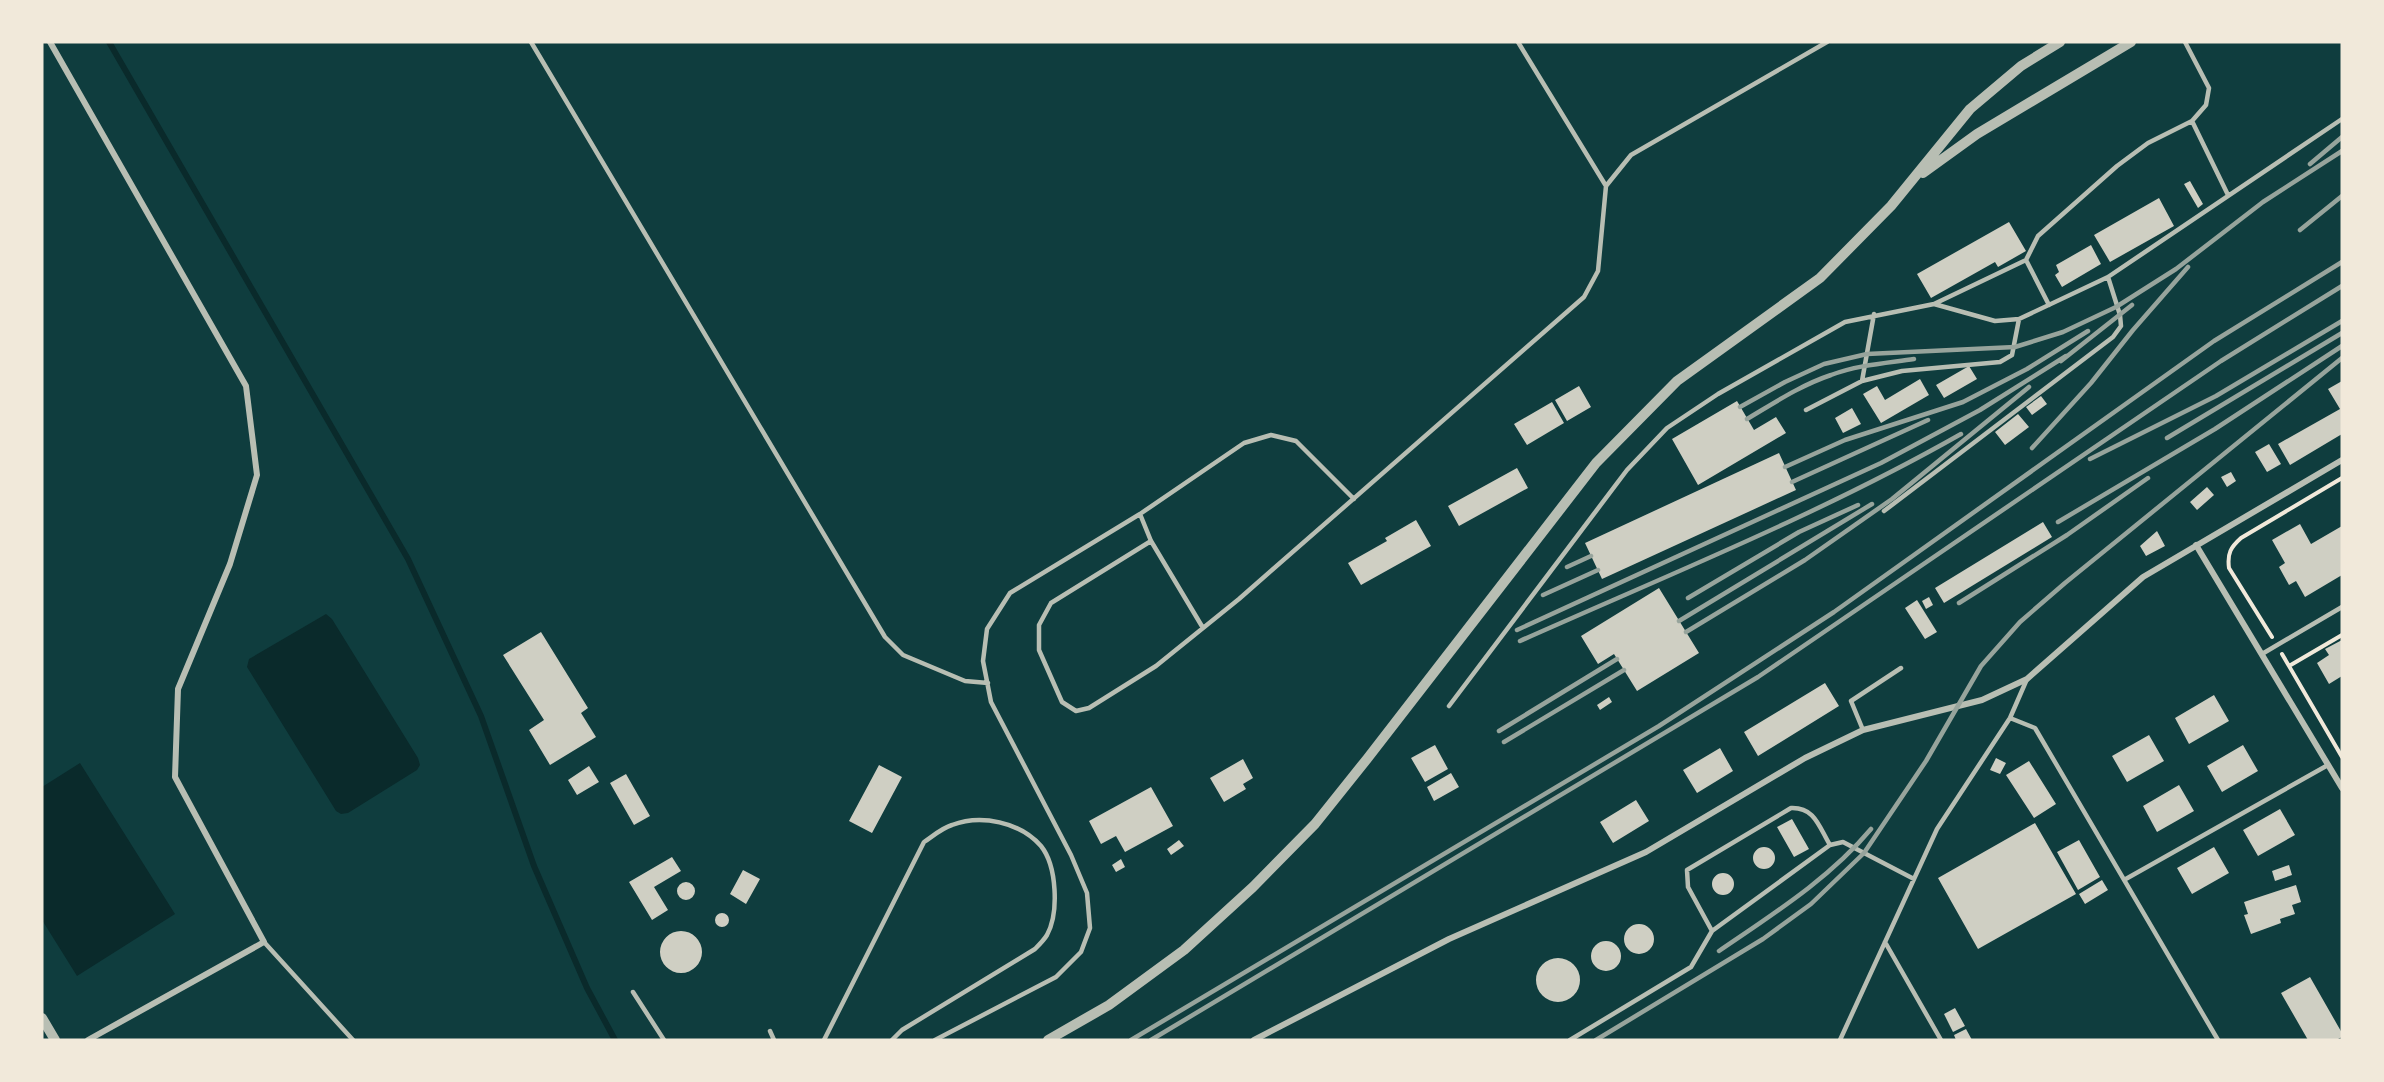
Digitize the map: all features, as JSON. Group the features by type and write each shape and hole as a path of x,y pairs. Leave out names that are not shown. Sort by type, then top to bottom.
{"street":[{"path":"50,42 246,386 257,475 230,564 177,689 175,777 264,942 88,1040"},
{"path":"1048,1040 1110,1005 1184,950 1253,887 1315,824 1596,463 1677,381 1820,278 1891,206 1970,109 2021,66 2060,42"},
{"path":"1910,182 1977,134 2131,42"},
{"path":"1254,1040 1449,939 1646,852 1805,758 1863,730 1982,700 2027,679 2143,577 2342,459"},
{"path":"2196,545 2342,788"},
{"path":"42,1018 55,1040"}],"lane":[{"path":"531,42 885,637 903,655 965,681 988,683"},
{"path":"1518,42 1606,186"},
{"path":"1151,541 1051,603 1039,625 1039,650 1062,702 1076,711 1089,708 1156,666 1239,599 1584,297 1598,271 1606,186 1631,155 1827,42"},
{"path":"1449,706 1627,470 1667,428 1718,394 1845,322 1874,314 1915,310 1934,304 2026,260 2038,236 2117,166 2148,143 2192,121 2206,105 2209,88 2184,42"},
{"path":"1934,304 1995,321 2019,319 2108,277 2342,119"},
{"path":"2192,121 2228,195"},
{"path":"2026,260 2049,305"},
{"path":"1884,511 2113,337 2121,326 2120,315 2108,277"},
{"path":"1862,381 1874,314"},
{"path":"1806,410 1862,381 1902,371 2000,362 2012,355 2019,319"},
{"path":"935,1040 1056,977 1081,952 1090,928 1087,893 1071,855 992,702 983,661 987,629 1010,593 1140,514 1244,443 1271,435 1296,441 1354,499"},
{"path":"1140,514 1151,541 1203,628"},
{"path":"2262,654 2342,607"},
{"path":"1863,730 1851,701 1901,668"},
{"path":"1840,1040 1937,829 2010,717 2027,679"},
{"path":"2010,717 2035,728 2218,1040"},
{"path":"2124,880 2328,765"},
{"path":"2335,776 2342,772"},
{"path":"1712,931 1688,887 1687,870 1791,808 1803,808 1809,811 1830,845"},
{"path":"824,1040 924,842 951,825 980,820 1007,824 1026,832 1042,848 1053,885 1055,903 1047,936 1035,949 902,1030 892,1040"},
{"path":"1570,1040 1691,967 1712,931 1830,845 1843,842 1914,879"},
{"path":"264,942 353,1040"},
{"path":"1885,942 1941,1040"},
{"path":"633,992 664,1040"},
{"path":"770,1031 774,1040"}],"path":[{"path":"2342,478 2241,538 2231,546 2228,558 2229,568 2342,757"},
{"path":"2289,666 2342,635"}],"water":[{"path":"326,614 332,619 418,758 420,765 417,770 348,813 341,814 336,811 247,667 249,659"},
{"path":"80,763 175,914 77,976 42,920 42,787"}],"building":[{"path":"2190,181 2203,204 2198,208 2184,184"},
{"path":"2159,198 2174,226 2110,262 2094,235"},
{"path":"2009,222 2026,251 1998,267 1995,262 1931,298 1917,274"},
{"path":"2091,245 2101,264 2062,287 2055,275 2059,272 2056,265"},
{"path":"1969,366 1977,379 1944,398 1936,385"},
{"path":"1920,379 1929,395 1881,423 1863,394 1877,386 1885,400"},
{"path":"2342,381 2342,434 2290,465 2278,444 2340,409 2328,389"},
{"path":"1579,386 1591,407 1567,421 1555,400"},
{"path":"2041,396 2047,404 2032,415 2026,407"},
{"path":"1737,401 1754,430 1776,417 1786,433 1698,485 1672,439"},
{"path":"1552,402 1564,423 1527,445 1514,424"},
{"path":"1852,408 1861,424 1843,433 1835,418"},
{"path":"2018,414 2029,427 2005,445 1995,432"},
{"path":"2269,444 2281,464 2267,472 2255,452"},
{"path":"1779,453 1796,490 1602,579 1585,543"},
{"path":"1517,468 1528,488 1459,526 1448,506"},
{"path":"2231,472 2236,481 2227,487 2221,477"},
{"path":"2207,487 2214,495 2197,510 2190,502"},
{"path":"1416,520 1431,546 1361,585 1348,563 1387,541 1385,538"},
{"path":"2043,522 2052,537 1944,603 1935,588"},
{"path":"2300,524 2311,544 2342,526 2342,575 2305,597 2296,581 2289,585 2279,567 2285,563 2272,540"},
{"path":"2157,531 2165,546 2146,556 2140,546"},
{"path":"1659,588 1699,653 1637,691 1614,654 1598,664 1581,636"},
{"path":"1929,597 1933,605 1926,609 1922,601"},
{"path":"1917,600 1937,632 1925,639 1905,608"},
{"path":"541,632 588,708 581,713 596,737 550,765 529,730 544,720 503,655"},
{"path":"2342,640 2342,676 2329,684 2317,663 2329,655 2325,649"},
{"path":"1825,683 1839,706 1758,756 1744,732"},
{"path":"2214,695 2229,721 2189,744 2175,718"},
{"path":"1609,697 1612,702 1600,710 1597,705"},
{"path":"2149,735 2164,761 2127,782 2112,756"},
{"path":"1435,745 1448,769 1425,782 1411,758"},
{"path":"2243,745 2258,771 2222,792 2207,766"},
{"path":"1720,748 1733,771 1697,793 1683,770"},
{"path":"1996,758 2006,763 2000,774 1990,770"},
{"path":"1243,759 1253,778 1243,784 1246,789 1224,802 1210,778"},
{"path":"2029,761 2056,804 2034,818 2006,775"},
{"path":"879,765 902,777 872,833 849,821"},
{"path":"589,766 599,782 577,795 568,780"},
{"path":"1451,773 1459,787 1434,801 1427,787"},
{"path":"626,774 650,816 634,825 610,783"},
{"path":"2179,785 2194,811 2157,832 2143,806"},
{"path":"1151,787 1173,826 1125,852 1116,836 1101,844 1089,821"},
{"path":"1636,800 1649,821 1613,843 1600,822"},
{"path":"2280,809 2295,835 2258,856 2243,830"},
{"path":"1792,819 1809,849 1794,857 1777,827"},
{"path":"2035,823 2076,894 1978,949 1938,878"},
{"path":"1179,840 1184,846 1171,855 1167,849"},
{"path":"2079,840 2100,877 2078,890 2057,852"},
{"path":"1764,847 1772,850 1775,858 1772,866 1764,869 1756,866 1753,858 1756,850"},
{"path":"2214,847 2229,873 2192,894 2177,868"},
{"path":"672,857 681,871 654,887 668,910 652,920 629,882"},
{"path":"1121,859 1125,867 1116,872 1112,865"},
{"path":"2289,865 2292,875 2275,881 2272,871"},
{"path":"743,870 760,879 746,904 730,894"},
{"path":"1723,873 1731,876 1734,884 1731,892 1723,895 1715,892 1712,884 1715,876"},
{"path":"2102,880 2108,890 2085,904 2079,894"},
{"path":"686,882 692,885 695,891 692,897 686,900 680,897 677,891 680,885"},
{"path":"2296,885 2301,902 2292,905 2295,914 2280,919 2281,923 2251,934 2244,915 2248,914 2244,902"},
{"path":"719,913 725,913 729,920 725,927 719,927 715,923 715,917"},
{"path":"1639,924 1650,928 1654,939 1650,950 1639,954 1628,950 1624,939 1628,928"},
{"path":"681,931 696,937 702,952 696,967 681,973 666,967 660,952 666,937"},
{"path":"1606,941 1617,945 1621,956 1617,967 1606,971 1595,967 1591,956 1595,945"},
{"path":"1558,958 1573,965 1580,980 1573,995 1558,1002 1543,995 1536,980 1543,965"},
{"path":"2310,977 2342,1033 2342,1037 2336,1040 2308,1040 2281,993"},
{"path":"1955,1008 1965,1026 1953,1032 1944,1014"},
{"path":"1966,1029 1972,1040 1956,1040 1954,1035"}],"waterway":[{"path":"109,42 408,559 481,716 534,866 587,988 615,1040"}],"railway":[{"path":"2310,164 2342,137"},
{"path":"1740,407 1824,364 1867,354 2015,347 2063,332 2116,307 2176,269 2263,202 2342,151"},
{"path":"2300,230 2342,196"},
{"path":"1131,1040 1659,726 1834,612 2214,341 2342,262"},
{"path":"2032,448 2091,383 2188,267"},
{"path":"1151,1040 1758,677 2221,361 2342,286"},
{"path":"2061,361 2132,305"},
{"path":"2090,459 2216,396 2342,321"},
{"path":"1785,467 1845,440 1963,402 2027,369 2088,331"},
{"path":"2167,438 2342,333"},
{"path":"2058,522 2215,429 2342,346"},
{"path":"1517,630 1881,463 1980,410 2066,356"},
{"path":"1596,1040 1763,939 1811,904 1864,853 1926,761 1981,666 2020,622 2342,358"},
{"path":"1747,419 1798,389 1831,375 1862,367 1914,359"},
{"path":"1686,632 1805,560 1892,499 2029,387"},
{"path":"1792,482 1928,420"},
{"path":"1520,641 1799,517 1961,434"},
{"path":"1959,603 2067,535 2148,478"},
{"path":"1679,621 1872,504"},
{"path":"1688,598 1799,532 1858,505"},
{"path":"1567,567 1591,556"},
{"path":"1543,595 1598,570"},
{"path":"1499,731 1617,659"},
{"path":"1504,742 1624,670"},
{"path":"1719,951 1819,880 1871,829"}]}
